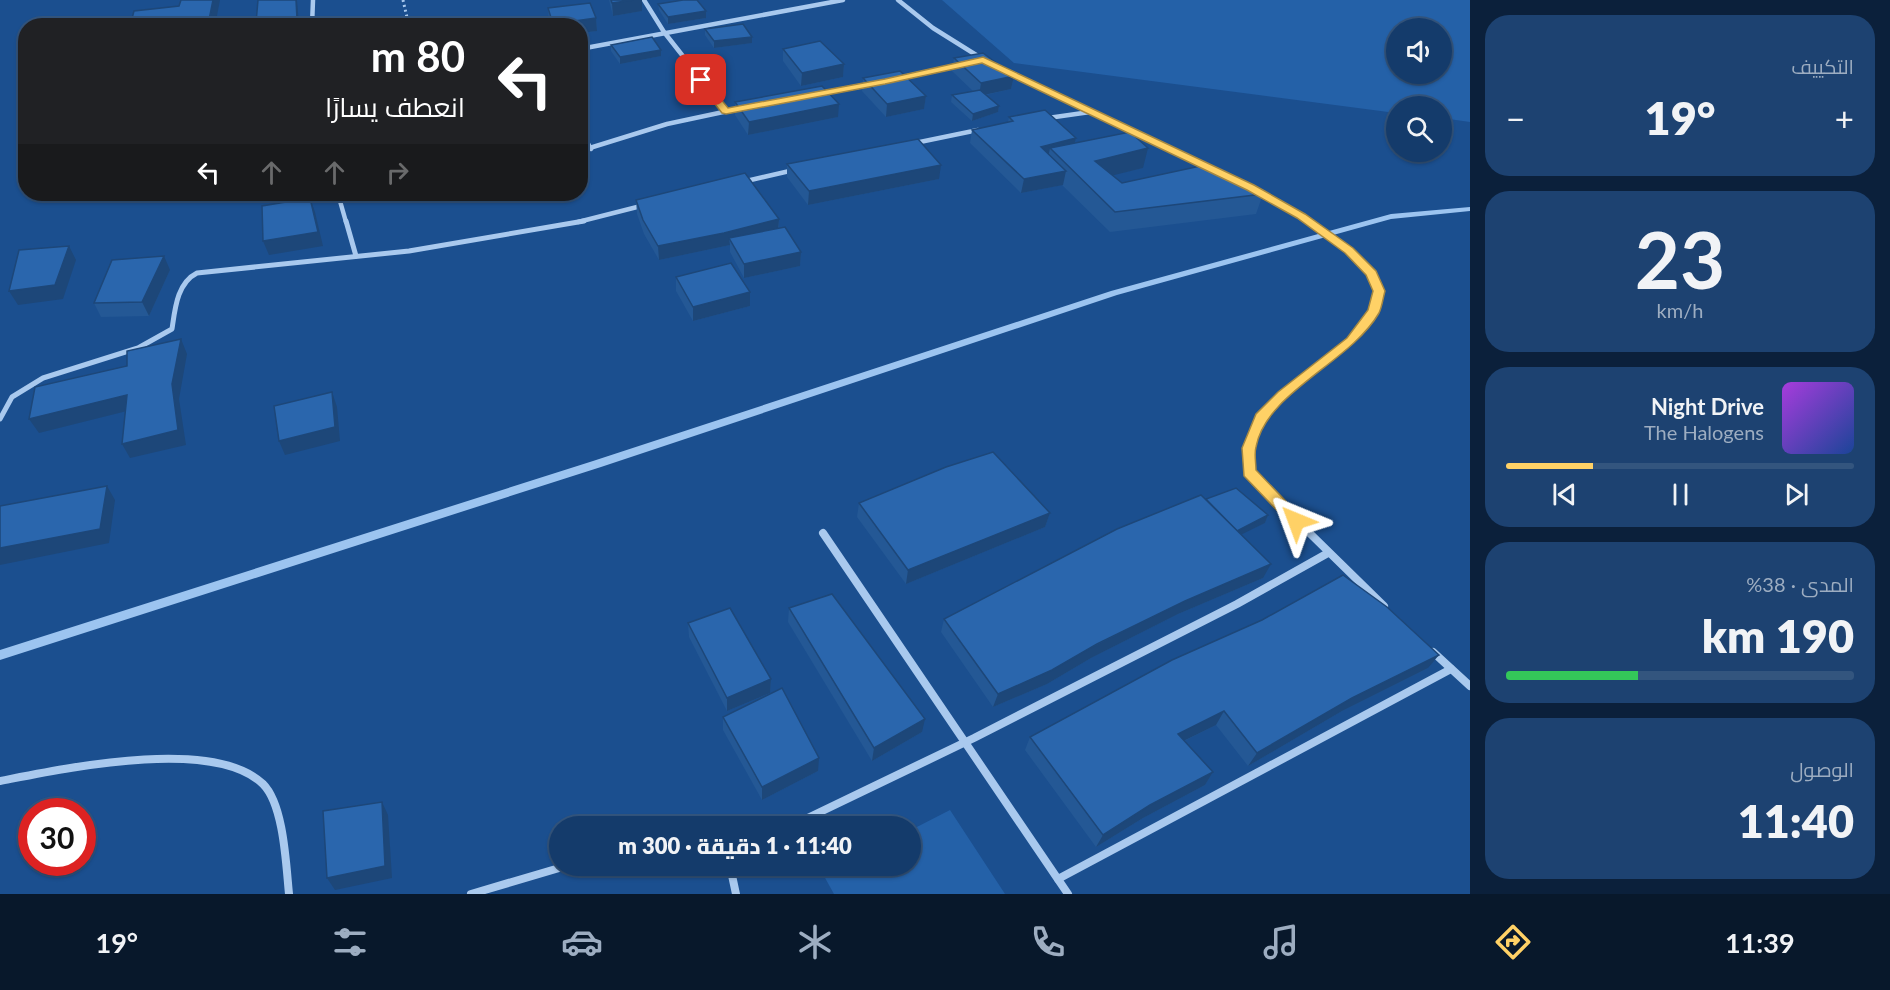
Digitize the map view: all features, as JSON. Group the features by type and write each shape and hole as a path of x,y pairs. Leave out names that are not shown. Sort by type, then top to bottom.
{"street":[{"path":"312,18 313,0"},
{"path":"644,0 664,32 726,111"},
{"path":"588,47 843,0"},
{"path":"898,0 933,28 983,60 972,62"},
{"path":"896,79 961,64"},
{"path":"993,64 1218,172"},
{"path":"817,94 874,84"},
{"path":"588,150 667,124 748,107"},
{"path":"1036,120 1089,112"},
{"path":"912,144 981,130"},
{"path":"588,144 591,149"},
{"path":"739,183 797,169"},
{"path":"1229,177 1301,216 1349,250 1371,274 1379,291 1374,311 1352,340 1283,395 1261,417 1249,448 1249,472 1328,553 1394,615"},
{"path":"340,201 356,256"},
{"path":"0,419 12,396 37,379 142,347 162,337 172,329 174,312 187,279 197,273 409,251 563,226 648,204"},
{"path":"823,533 1068,894"},
{"path":"812,816 964,743 1273,586 1328,553"},
{"path":"1427,646 1470,686"},
{"path":"1058,879 1451,669"},
{"path":"0,781 77,766 146,760 206,760 241,768 264,785 277,814 289,894"},
{"path":"471,894 549,871"},
{"path":"732,876 736,894"}],"path":[{"path":"403,0 407,18"}],"shaded area":[{"path":"942,0 1470,0 1470,122 1452,119 1452,96 1386,96 1386,112 1014,63"},
{"path":"950,810 1005,894 834,894 824,876 921,876 921,825"}],"building":[{"path":"181,0 213,0 209,18 132,18 134,11 179,6"},
{"path":"258,0 296,0 297,18 256,18"},
{"path":"611,0 633,0 612,3"},
{"path":"697,0 706,11 668,17 658,4"},
{"path":"590,3 596,18 551,18 548,8"},
{"path":"743,24 752,37 714,41 705,29"},
{"path":"652,37 661,50 620,57 611,45"},
{"path":"820,41 844,64 802,73 783,49"},
{"path":"983,53 1014,76 981,83 954,58"},
{"path":"900,71 926,96 887,104 863,78"},
{"path":"822,86 839,104 749,122 735,102"},
{"path":"980,90 999,106 973,114 952,95"},
{"path":"1045,110 1076,138 1041,147 1066,171 1024,179 972,130 1013,121 1009,117"},
{"path":"1130,132 1148,148 1095,161 1122,183 1205,165 1263,194 1115,212 1050,148"},
{"path":"918,139 941,165 809,191 787,164"},
{"path":"745,173 779,219 658,246 643,220 636,200"},
{"path":"292,201 311,201 318,232 263,241 262,206"},
{"path":"785,227 801,252 744,264 729,238"},
{"path":"69,246 55,285 9,291 19,250"},
{"path":"164,256 142,302 94,303 112,260"},
{"path":"731,263 750,292 693,307 676,277"},
{"path":"181,339 172,384 178,430 122,444 127,395 29,419 35,387 127,366 127,351"},
{"path":"332,392 335,427 279,441 274,406"},
{"path":"993,452 1050,513 908,570 859,503 946,467"},
{"path":"107,486 100,529 0,548 0,506"},
{"path":"1236,488 1268,515 1237,531 1206,499"},
{"path":"1201,495 1271,564 1185,601 1097,644 1052,670 998,694 944,619 1117,529"},
{"path":"1343,575 1387,607 1439,655 1352,698 1257,753 1224,711 1178,734 1213,772 1150,805 1103,835 1030,737 1172,660 1262,620"},
{"path":"832,594 925,719 874,748 789,608"},
{"path":"730,608 771,679 727,698 688,623"},
{"path":"782,688 819,758 762,787 723,717"},
{"path":"382,802 385,866 327,878 323,811"}],"waterway":[{"path":"0,655 597,464 1114,293 1391,217 1470,209"}],"route":[{"path":"701,80 726,111 983,60 1251,187 1301,216 1349,250 1371,274 1379,291 1374,311 1352,340 1283,395 1261,417 1249,448 1249,472 1296,521"}]}
